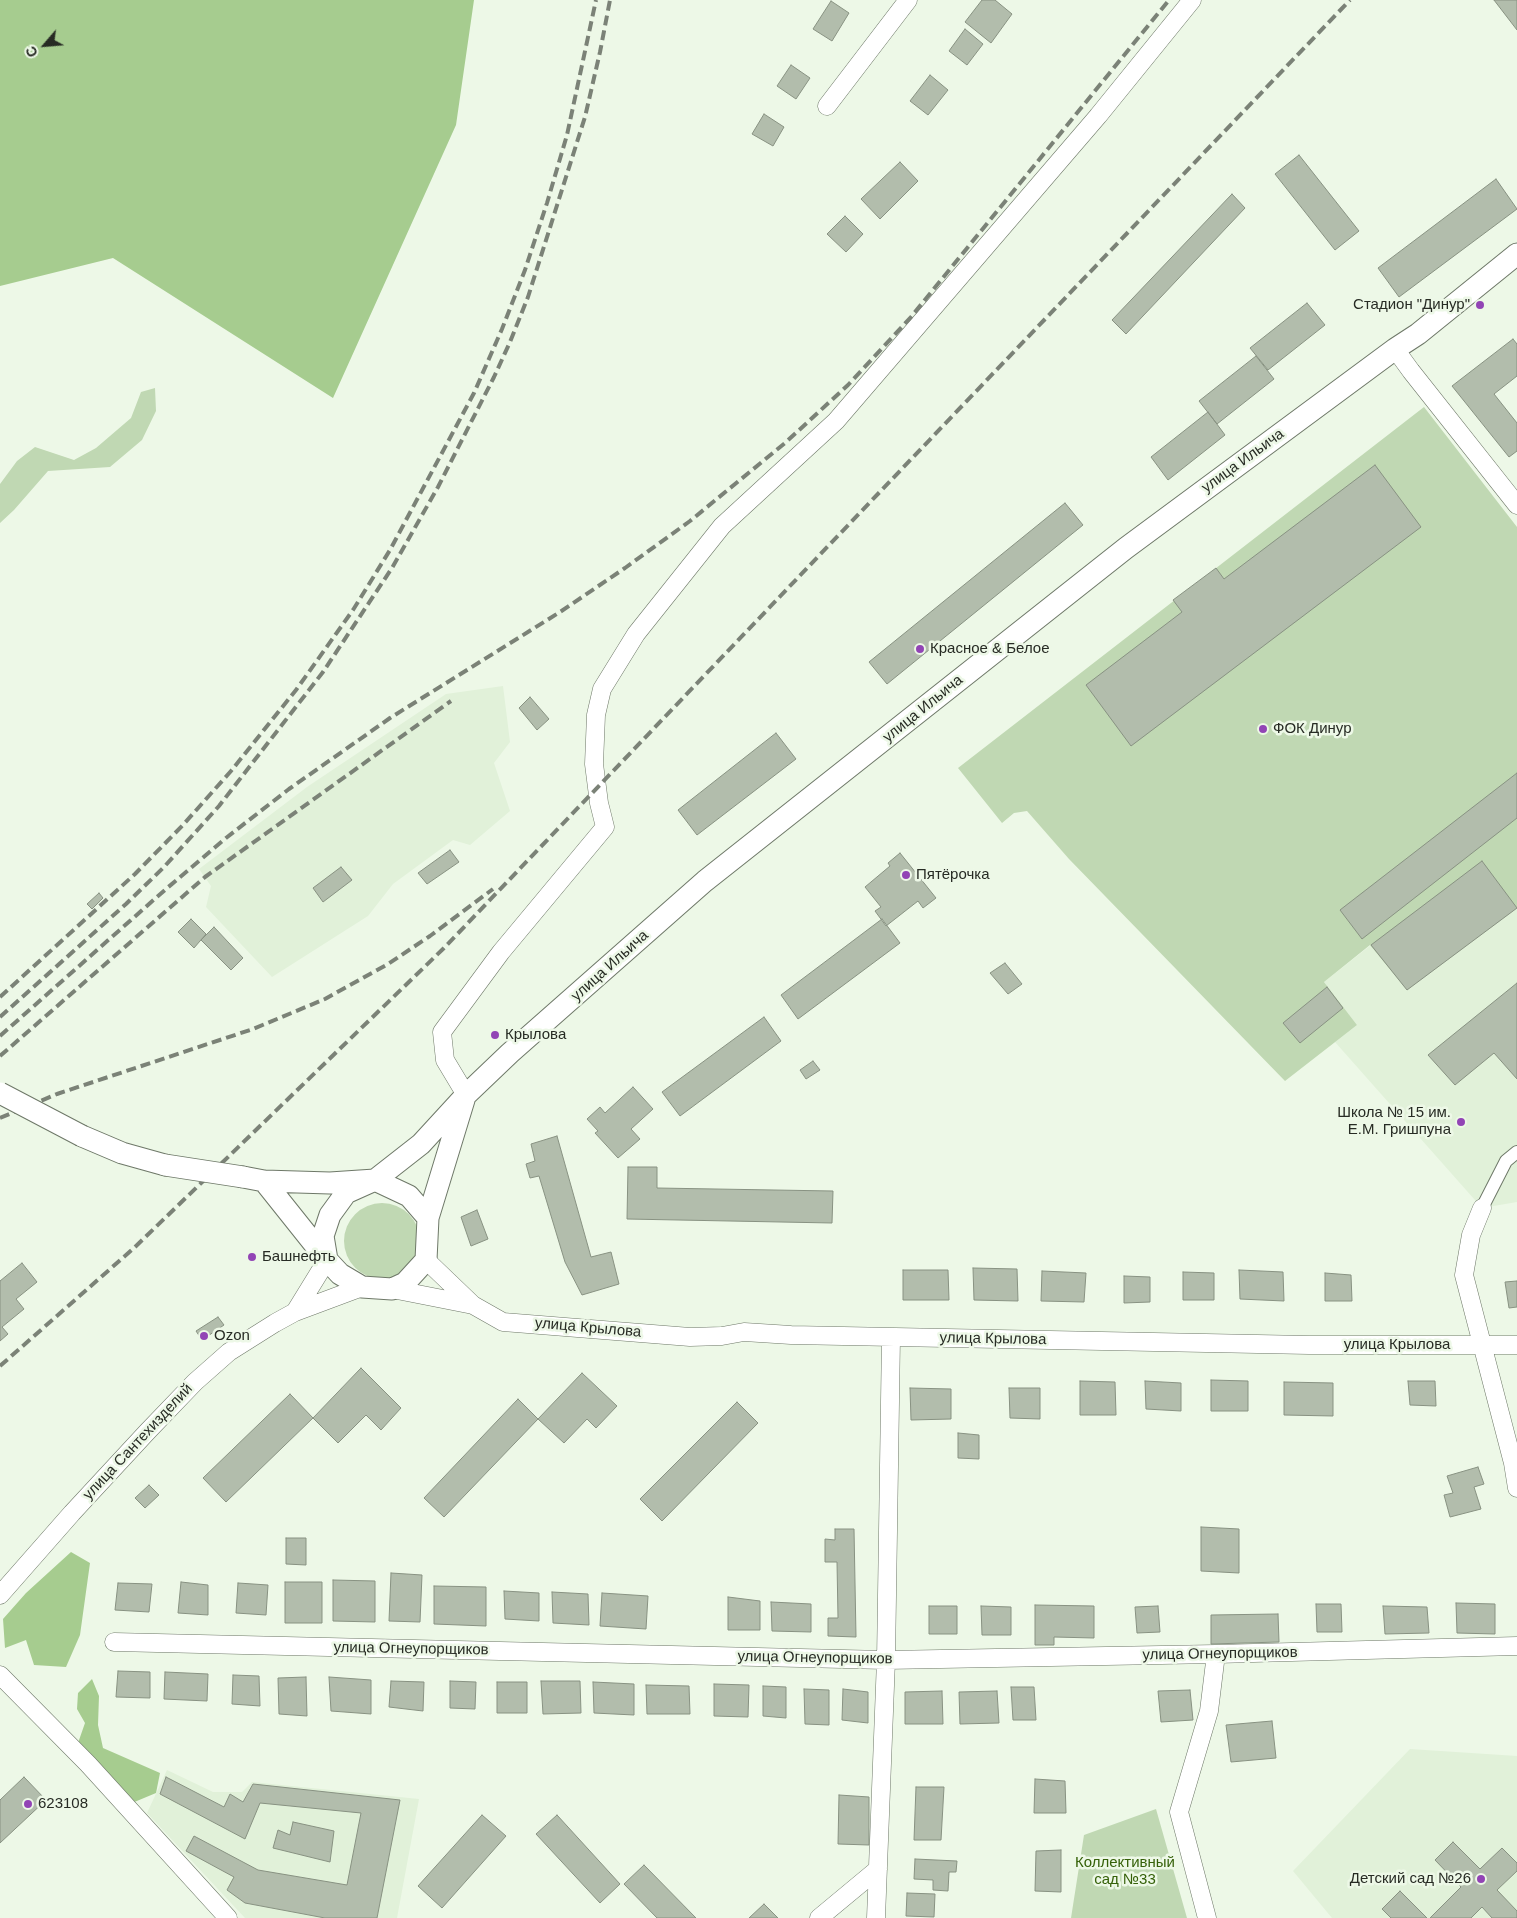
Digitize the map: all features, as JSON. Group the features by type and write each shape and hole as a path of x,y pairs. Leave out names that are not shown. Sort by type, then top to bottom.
{"street":[{"path":"827,106 908,0"},
{"path":"392,1290 405,1283 426,1260 428,1218 466,1094 445,1060 442,1032 501,952 605,828 599,803 594,764 596,714 602,689 636,634 722,526 836,421 1098,116 1192,0"},
{"name":"улица Ильича","path":"375,1180 421,1144 466,1094 705,881 1126,548 1418,334 1517,254"},
{"path":"1395,349 1411,372 1517,505"},
{"path":"0,1093 82,1136 122,1152 165,1165 264,1181 330,1183 375,1180 409,1196 428,1218"},
{"path":"1517,1152 1506,1161 1470,1235 1464,1275 1513,1463 1517,1488"},
{"path":"296,1312 327,1260 323,1236 330,1215 346,1192 375,1180"},
{"path":"264,1181 340,1274 362,1287 392,1290 473,1305"},
{"path":"426,1260 473,1305"},
{"name":"улица Сантехизделий","path":"0,1595 72,1513 196,1382 229,1352 296,1312 362,1287"},
{"name":"улица Крылова","path":"473,1305 503,1322 690,1337 744,1332 891,1337 1309,1345 1517,1345"},
{"path":"876,1918 886,1660 891,1337"},
{"name":"улица Огнеупорщиков","path":"114,1642 886,1660 1517,1646"},
{"path":"1208,1918 1179,1812 1209,1711 1216,1654"},
{"path":"0,1675 88,1764 228,1918"},
{"path":"819,1918 878,1869"}],"shaded area":[{"path":"503,686 510,742 494,763 510,811 470,845 453,840 393,884 368,916 272,977 206,907 211,886 199,869 307,787 446,694"},
{"name":"Школа № 15 им. Е.М. Гришпуна","path":"1517,908 1517,1202 1482,1208 1335,1042 1357,1025 1324,982 1371,945 1407,990"},
{"path":"1410,1749 1517,1756 1517,1918 1332,1918 1293,1871"},
{"path":"167,1770 213,1792 242,1792 252,1782 419,1799 397,1918 245,1918 147,1813"}],"green space":[{"path":"0,0 474,0 456,125 333,398 113,258 0,286"},
{"path":"155,388 156,411 142,440 110,467 48,471 0,523 0,484 17,461 35,447 74,460 96,448 131,418 141,392"},
{"name":"ФОК Динур","path":"1424,407 1517,527 1517,908 1407,990 1370,945 1324,982 1357,1025 1285,1081 1069,859 1027,811 1014,813 1002,823 958,768"},
{"path":"382,1203 397,1206 409,1214 417,1226 420,1241 417,1256 409,1268 397,1276 382,1279 367,1276 355,1268 347,1256 344,1241 347,1226 355,1214 367,1206"},
{"path":"71,1552 90,1563 80,1635 66,1667 34,1665 26,1640 5,1648 3,1619 26,1593"},
{"path":"92,1679 99,1696 98,1725 103,1748 160,1773 156,1793 132,1803 78,1743 85,1723 77,1709 78,1693"},
{"name":"Коллективный сад №33","path":"1156,1809 1187,1918 1071,1918 1084,1835"}],"building":[{"path":"982,0 995,0 1012,14 991,43 965,22"},
{"path":"1494,0 1517,0 1517,30"},
{"path":"831,1 849,13 832,41 813,29"},
{"path":"965,29 983,44 967,65 949,51"},
{"path":"791,65 810,78 796,99 777,86"},
{"path":"930,75 948,90 928,115 910,101"},
{"path":"764,114 784,127 773,146 752,134"},
{"path":"1299,155 1359,231 1335,250 1275,174"},
{"path":"900,162 918,181 880,219 861,199"},
{"path":"1496,179 1517,209 1399,297 1378,268"},
{"path":"1232,194 1245,208 1126,334 1112,320"},
{"path":"845,216 863,234 846,252 827,234"},
{"path":"1307,303 1325,325 1268,370 1250,348"},
{"path":"1513,339 1517,344 1517,376 1494,394 1517,423 1517,451 1509,457 1452,386"},
{"path":"1256,356 1274,379 1217,424 1199,401"},
{"path":"1208,412 1225,435 1168,480 1151,457"},
{"path":"1375,465 1421,527 1131,746 1086,685 1182,612 1173,600 1216,568 1224,579"},
{"path":"1065,503 1083,525 887,684 869,662"},
{"path":"530,697 549,719 537,730 519,708"},
{"path":"776,733 796,759 697,835 678,810"},
{"path":"1517,773 1517,818 1362,939 1340,910"},
{"path":"450,850 459,862 427,884 418,873"},
{"path":"900,853 936,898 923,908 918,901 886,926 875,911 881,907 865,887 890,866 888,863"},
{"path":"1482,861 1517,908 1407,990 1371,945"},
{"path":"341,867 352,880 323,902 313,888"},
{"path":"99,893 103,898 92,909 87,904"},
{"path":"191,919 206,934 194,948 178,932"},
{"path":"882,919 900,943 798,1019 781,995"},
{"path":"214,927 243,958 231,970 201,940"},
{"path":"1005,963 1022,984 1008,994 990,973"},
{"path":"1517,983 1517,1079 1494,1053 1455,1085 1428,1055"},
{"path":"1327,987 1343,1008 1300,1043 1283,1023"},
{"path":"764,1017 781,1041 680,1116 662,1092"},
{"path":"813,1061 820,1070 806,1079 800,1070"},
{"path":"633,1087 653,1109 631,1129 640,1139 618,1158 595,1133 598,1131 587,1119 600,1107 605,1113"},
{"path":"557,1136 591,1257 611,1252 619,1284 582,1295 565,1262 539,1176 530,1178 526,1164 535,1161 531,1144"},
{"path":"628,1167 657,1167 657,1188 833,1191 832,1223 627,1219"},
{"path":"477,1210 488,1239 471,1246 461,1217"},
{"path":"22,1263 37,1282 16,1299 24,1309 2,1327 8,1334 0,1341 0,1281"},
{"path":"973,1268 1017,1269 1018,1301 974,1300"},
{"path":"903,1270 948,1270 949,1300 903,1300"},
{"path":"1239,1270 1283,1272 1284,1301 1240,1299"},
{"path":"1042,1271 1086,1273 1084,1302 1041,1301"},
{"path":"1183,1272 1214,1273 1214,1300 1183,1300"},
{"path":"1325,1273 1351,1275 1352,1301 1325,1301"},
{"path":"1124,1276 1150,1277 1150,1302 1124,1303"},
{"path":"1517,1281 1517,1307 1509,1308 1505,1282"},
{"path":"218,1317 224,1325 202,1340 196,1331"},
{"path":"361,1368 401,1408 381,1430 366,1415 338,1443 313,1418"},
{"path":"582,1373 617,1406 596,1428 587,1419 564,1443 538,1419"},
{"path":"1211,1380 1248,1381 1248,1411 1211,1411"},
{"path":"1080,1381 1115,1382 1116,1415 1080,1415"},
{"path":"1145,1381 1181,1383 1181,1411 1146,1409"},
{"path":"1408,1381 1435,1381 1436,1406 1410,1405"},
{"path":"1284,1382 1333,1383 1333,1416 1284,1415"},
{"path":"910,1388 951,1389 951,1419 911,1420"},
{"path":"1009,1388 1040,1388 1040,1419 1010,1418"},
{"path":"290,1394 313,1418 226,1502 203,1478"},
{"path":"518,1399 538,1419 444,1517 424,1498"},
{"path":"737,1402 758,1423 662,1521 640,1499"},
{"path":"958,1433 979,1435 979,1459 958,1458"},
{"path":"1478,1467 1484,1484 1474,1487 1481,1509 1450,1517 1444,1495 1453,1493 1447,1476"},
{"path":"149,1485 159,1495 145,1508 135,1498"},
{"path":"1201,1527 1239,1529 1239,1573 1201,1571"},
{"path":"835,1529 854,1529 856,1637 828,1636 828,1618 838,1618 837,1562 825,1562 825,1539 835,1540"},
{"path":"286,1538 306,1538 306,1565 286,1564"},
{"path":"391,1573 422,1575 420,1622 389,1621"},
{"path":"333,1580 375,1581 375,1622 333,1621"},
{"path":"181,1582 208,1585 208,1615 178,1613"},
{"path":"285,1582 322,1582 322,1623 285,1623"},
{"path":"118,1583 152,1584 149,1612 115,1610"},
{"path":"238,1583 268,1585 266,1615 236,1613"},
{"path":"434,1586 486,1587 486,1626 434,1624"},
{"path":"504,1591 539,1593 539,1621 505,1619"},
{"path":"552,1592 588,1594 589,1625 553,1623"},
{"path":"602,1593 648,1596 646,1629 600,1626"},
{"path":"728,1597 760,1601 760,1630 728,1630"},
{"path":"771,1602 811,1604 811,1632 772,1631"},
{"path":"1456,1603 1495,1604 1495,1634 1457,1633"},
{"path":"1316,1604 1341,1604 1342,1632 1317,1632"},
{"path":"1035,1605 1094,1606 1094,1638 1054,1637 1054,1645 1035,1645"},
{"path":"929,1606 957,1606 957,1634 929,1634"},
{"path":"981,1606 1011,1607 1011,1635 982,1635"},
{"path":"1158,1606 1160,1632 1137,1633 1135,1607"},
{"path":"1383,1606 1427,1607 1429,1633 1385,1634"},
{"path":"1278,1614 1279,1642 1211,1644 1211,1615"},
{"path":"118,1671 150,1672 150,1698 116,1697"},
{"path":"165,1672 208,1674 207,1701 164,1699"},
{"path":"233,1675 259,1676 260,1706 232,1704"},
{"path":"306,1677 307,1716 279,1714 278,1678"},
{"path":"329,1677 371,1680 371,1714 331,1711"},
{"path":"391,1681 424,1682 423,1711 389,1707"},
{"path":"450,1681 476,1682 475,1709 450,1708"},
{"path":"541,1681 580,1681 581,1713 543,1714"},
{"path":"497,1682 527,1682 527,1713 497,1713"},
{"path":"593,1682 634,1684 634,1715 594,1713"},
{"path":"714,1684 749,1685 748,1717 714,1716"},
{"path":"646,1685 689,1686 690,1714 647,1714"},
{"path":"763,1686 786,1687 786,1718 763,1716"},
{"path":"1011,1687 1034,1687 1036,1720 1013,1720"},
{"path":"804,1689 829,1690 829,1725 805,1724"},
{"path":"843,1689 868,1692 868,1723 842,1720"},
{"path":"1190,1690 1193,1720 1161,1722 1158,1691"},
{"path":"942,1691 943,1724 905,1724 905,1692"},
{"path":"997,1691 999,1723 960,1724 959,1692"},
{"path":"1272,1721 1276,1758 1231,1762 1226,1725"},
{"path":"24,1777 46,1800 0,1843 0,1800"},
{"path":"166,1777 224,1807 230,1794 243,1802 253,1784 400,1800 377,1918 325,1918 245,1903 227,1890 234,1877 186,1851 194,1836 258,1870 347,1885 361,1813 260,1803 245,1839 160,1794"},
{"path":"1035,1779 1065,1781 1066,1813 1034,1813"},
{"path":"916,1787 944,1787 941,1840 914,1840"},
{"path":"839,1795 869,1797 869,1845 838,1844"},
{"path":"482,1815 506,1836 442,1908 418,1886"},
{"path":"557,1815 620,1884 600,1903 536,1834"},
{"path":"293,1822 334,1831 330,1862 273,1848 278,1830 290,1835"},
{"name":"Детский сад №26","path":"1453,1842 1480,1869 1502,1848 1517,1863 1517,1871 1497,1890 1517,1911 1517,1918 1492,1918 1482,1907 1471,1918 1430,1918 1461,1887 1435,1860"},
{"path":"1061,1850 1061,1892 1035,1891 1036,1851"},
{"path":"915,1859 957,1861 956,1872 949,1872 948,1891 933,1890 933,1880 914,1879"},
{"path":"644,1865 696,1918 657,1918 624,1884"},
{"name":"Детский сад №26","path":"1400,1891 1427,1918 1391,1918 1382,1909"},
{"path":"907,1893 935,1894 934,1917 906,1916"},
{"path":"764,1904 778,1918 749,1918"}],"railway":[{"path":"0,997 135,874 183,825 231,771 296,690 353,610 390,550 474,393 525,270 567,135 596,0"},
{"path":"0,1017 126,904 164,867 219,806 323,672 392,568 438,487 494,377 528,297 585,117 610,0"},
{"path":"0,1036 166,889 226,838 289,789 390,718 560,612 625,568 690,521 785,443 848,385 911,317 1169,0"},
{"path":"0,1366 134,1248 444,948 1350,0"},
{"path":"0,1056 205,877 451,701"},
{"path":"0,1118 57,1094 253,1029 325,999 388,964 430,936 493,889"}],"place":[{"name":"Стадион \"Динур\"","path":"1480,305"},
{"name":"Красное & Белое","path":"920,649"},
{"name":"ФОК Динур","path":"1263,729"},
{"name":"Пятёрочка","path":"906,875"},
{"name":"Крылова","path":"495,1035"},
{"name":"Школа № 15 им. Е.М. Гришпуна","path":"1461,1122"},
{"name":"Башнефть","path":"252,1257"},
{"name":"Ozon","path":"204,1336"},
{"name":"623108","path":"28,1804"},
{"name":"Детский сад №26","path":"1481,1879"}]}
